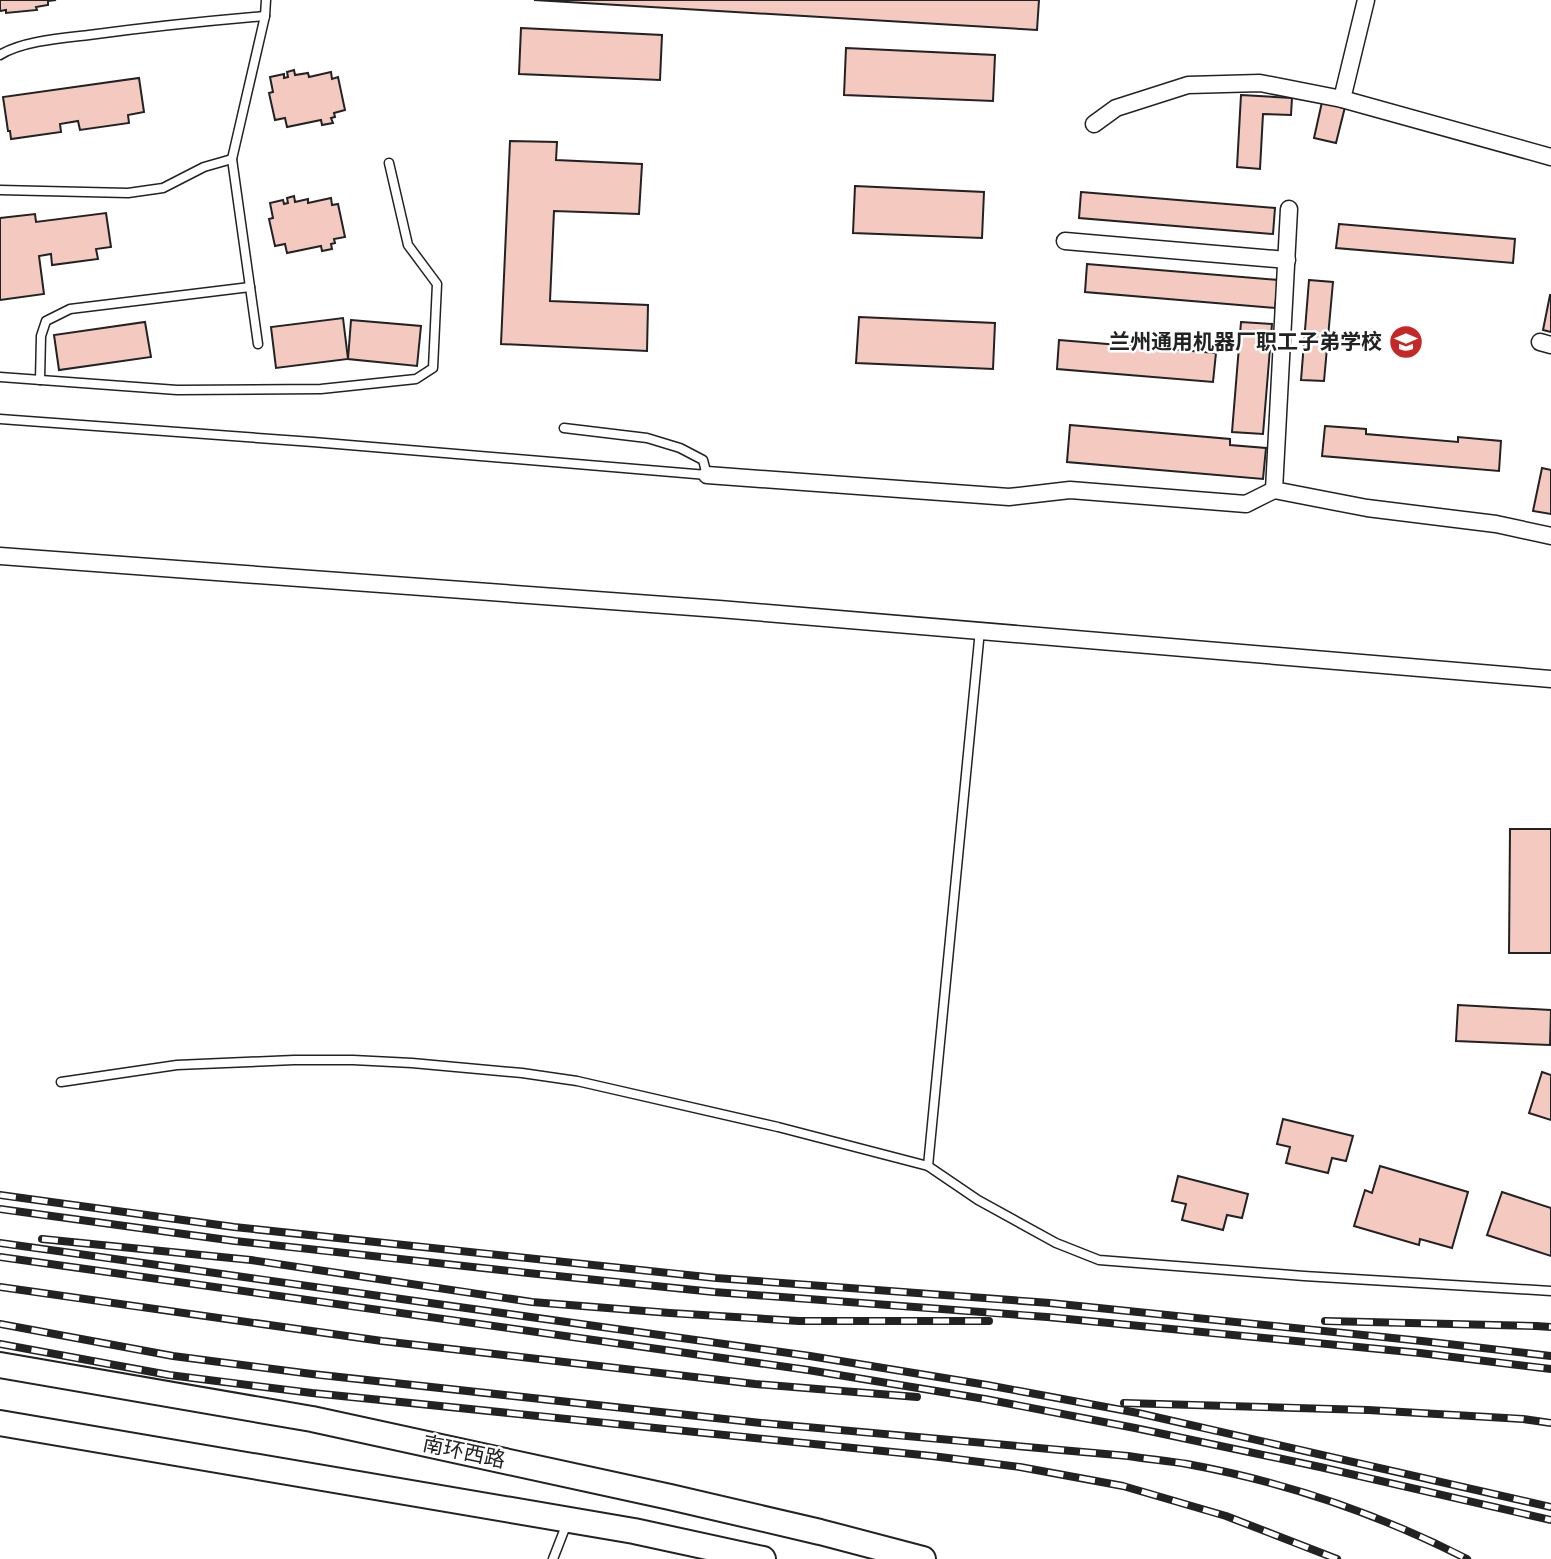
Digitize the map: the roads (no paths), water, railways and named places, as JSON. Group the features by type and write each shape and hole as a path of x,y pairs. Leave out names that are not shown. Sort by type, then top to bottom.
{"highway":[{"name":"南环西路","path":"0,1365 312,1419 682,1500 923,1559"},
{"path":"0,1423 568,1519 763,1559"}],"street":[{"path":"1342,99 1366,0"},
{"path":"1094,124 1116,108 1188,85 1260,83 1342,99 1551,157"},
{"path":"1274,490 1289,209"},
{"path":"1065,241 1287,260"},
{"path":"707,475 1009,497 1070,490 1246,504 1274,490 1367,508 1496,524 1551,536"},
{"path":"0,556 719,609 1551,679"}],"lane":[{"path":"258,344 232,159 265,16 266,0"},
{"path":"0,55 46,40 174,23 265,16"},
{"path":"0,190 128,193 152,190 163,188 204,167 232,159"},
{"path":"0,377 177,390 321,389 416,379 433,368 438,284 408,245 389,163"},
{"path":"40,380 41,336 46,321 70,309 250,287"},
{"path":"0,419 707,475 704,460 680,448 647,438 564,428"},
{"path":"928,1166 980,631"},
{"path":"61,1082 177,1065 235,1061 353,1060 467,1067 577,1081 778,1127 928,1166 978,1200 1056,1242 1099,1260 1551,1291"},
{"path":"553,1559 568,1519"}],"railway":[{"path":"0,1195 234,1227 716,1278 1050,1303 1551,1356"},
{"path":"0,1209 235,1241 528,1273 714,1292 1047,1317 1420,1353 1551,1369"},
{"path":"42,1239 251,1260 532,1302 799,1321 989,1321"},
{"path":"0,1243 810,1356 987,1385 1138,1413 1551,1507"},
{"path":"0,1257 808,1370 985,1399 1320,1467 1551,1520"},
{"path":"0,1287 382,1341 755,1384 917,1397"},
{"path":"1325,1321 1551,1327"},
{"path":"0,1324 173,1356 312,1374 761,1423 1128,1456 1187,1464 1260,1480 1331,1501 1400,1528 1467,1559"},
{"path":"0,1344 169,1375 312,1393 1020,1467 1123,1486 1226,1516 1337,1559"},
{"path":"1124,1403 1368,1410 1551,1423"}],"place":[{"name":"兰州通用机器厂职工子弟学校","path":"1406,342"}]}
